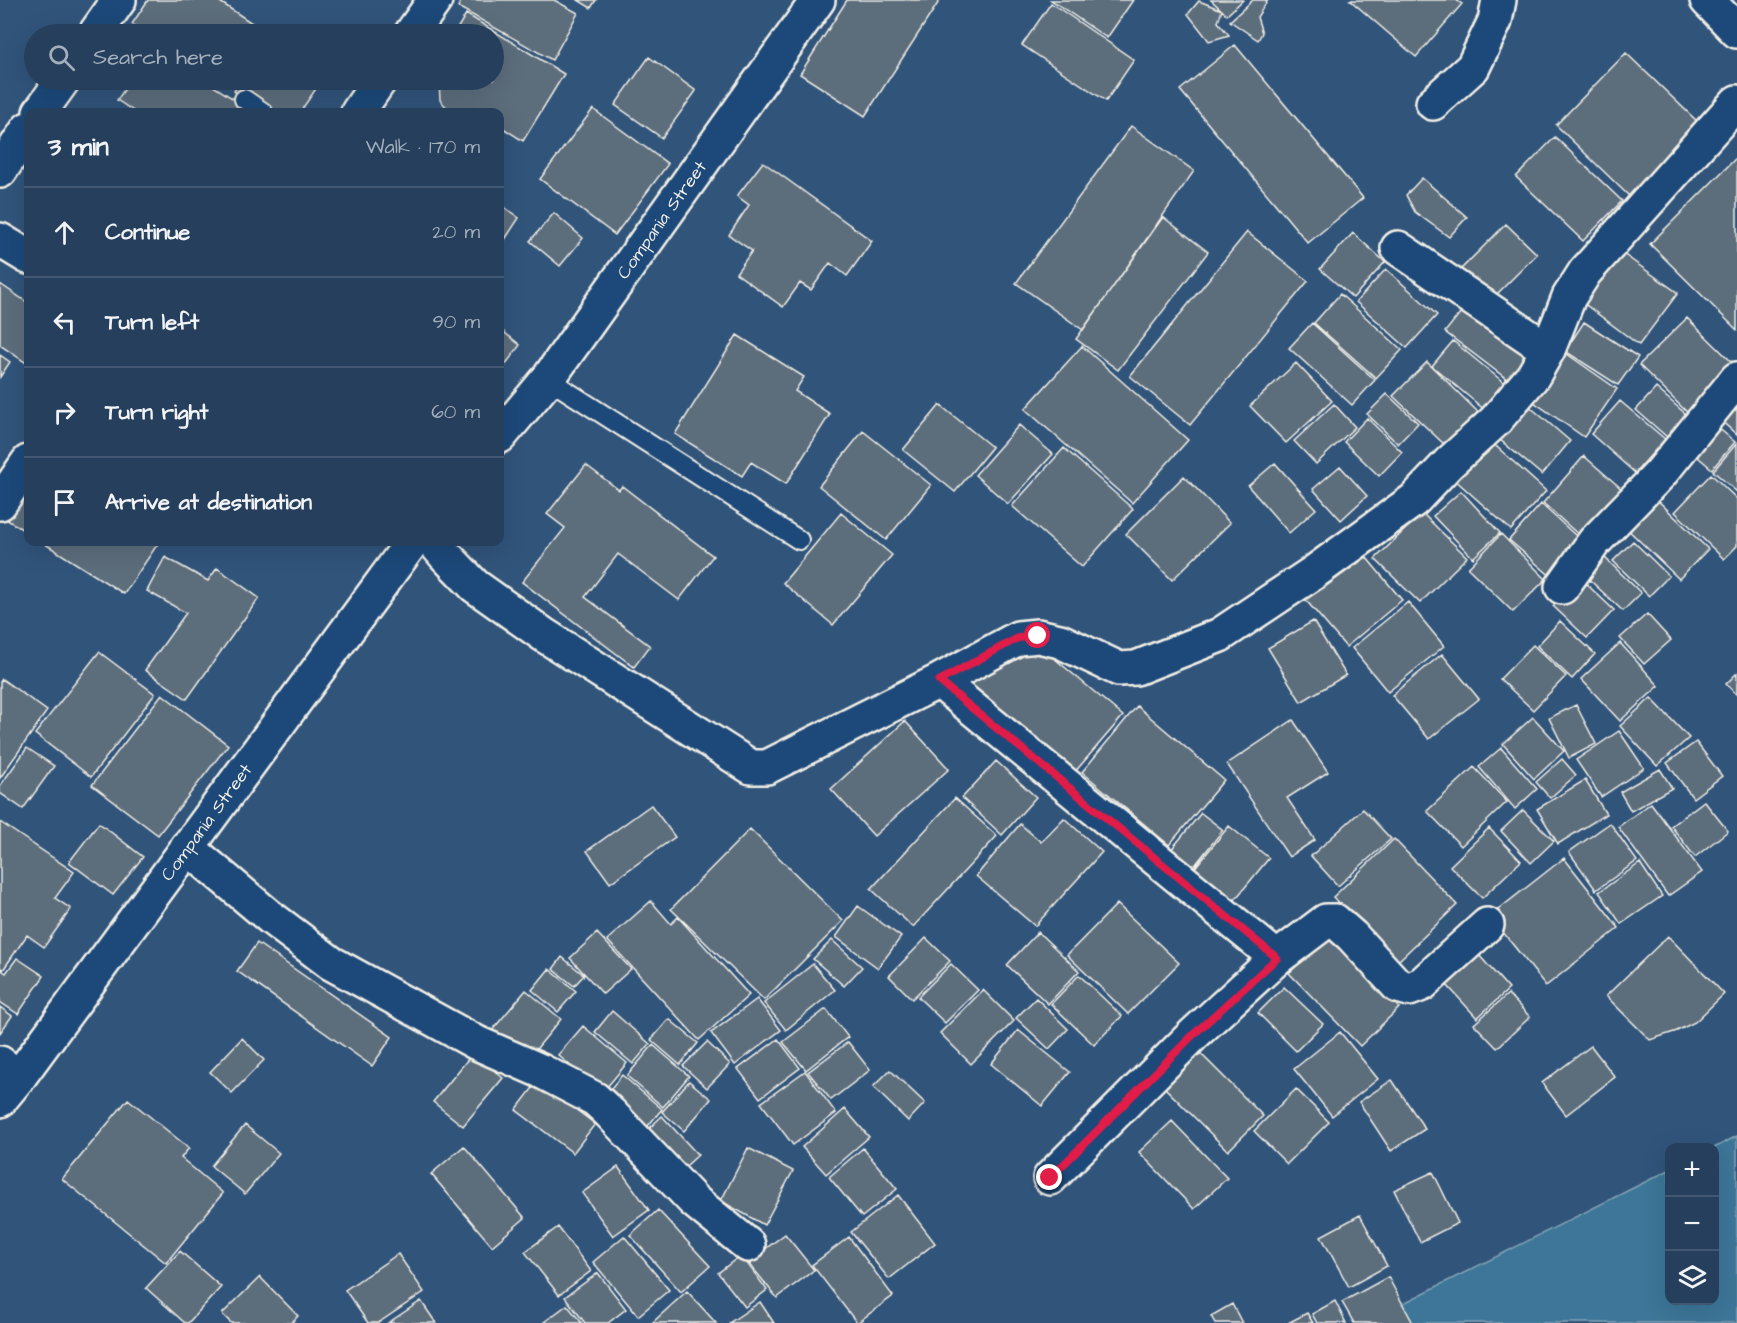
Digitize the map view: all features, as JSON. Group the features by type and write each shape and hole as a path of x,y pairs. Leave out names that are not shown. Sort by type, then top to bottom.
{"street":[{"path":"102,24 120,0"},
{"path":"418,24 435,0"},
{"name":"Compania Street","path":"504,431 548,379 818,0"},
{"path":"1433,103 1473,67 1496,21 1499,0"},
{"path":"1707,0 1737,31"},
{"path":"43,108 56,90"},
{"path":"361,108 373,90"},
{"path":"437,546 475,586 544,635 751,767 767,767 939,681 1018,638 1038,636 1060,641 1119,669 1136,668 1220,635 1313,573 1414,500 1449,463 1495,421 1533,376 1548,350 1569,297 1585,272 1737,102"},
{"path":"0,171 24,135"},
{"path":"0,240 24,255"},
{"path":"1398,248 1548,350"},
{"path":"1562,587 1594,542 1660,474 1737,379"},
{"path":"0,503 24,468"},
{"name":"Compania Street","path":"6,1080 187,847 409,546"},
{"path":"939,681 1277,958"},
{"path":"187,847 270,917 331,963 477,1043 541,1071 595,1099 694,1201 748,1245"},
{"path":"1050,1178 1194,1034 1277,958 1326,921 1335,921 1398,986 1409,989 1422,984 1487,925"}],"lane":[{"path":"244,99 257,108"},
{"path":"548,379 799,540"}],"water":[{"path":"1737,1136 1737,1323 1364,1323 1665,1172 1665,1305 1719,1305 1719,1145"}],"building":[{"path":"148,0 217,0 253,24 132,24"},
{"path":"461,0 554,0 578,13 552,60 504,33 504,24 488,24 458,7"},
{"path":"578,0 596,0 591,8"},
{"path":"847,0 940,0 865,116 800,74"},
{"path":"1051,0 1133,0 1107,38"},
{"path":"1211,0 1243,0 1227,15"},
{"path":"1253,0 1268,0 1257,17 1262,33 1258,40 1230,21"},
{"path":"1350,0 1456,0 1462,4 1416,57"},
{"path":"1199,1 1222,10 1218,22 1229,35 1209,41 1188,14"},
{"path":"1051,3 1134,60 1106,101 1022,45"},
{"path":"466,14 482,24 460,24"},
{"path":"504,37 564,74 523,141 504,129 504,108 447,108 440,100 439,90 504,90"},
{"path":"1235,45 1363,198 1308,243 1180,90"},
{"path":"1626,53 1699,123 1629,196 1556,125"},
{"path":"649,57 696,91 662,138 615,105"},
{"path":"124,90 220,90 248,108 129,108 117,100"},
{"path":"315,90 303,108 260,108 234,91"},
{"path":"593,109 668,164 615,235 540,179"},
{"path":"1131,126 1194,171 1083,330 1016,283"},
{"path":"1555,137 1622,201 1583,241 1516,177"},
{"path":"1737,157 1737,330 1650,244"},
{"path":"763,162 872,241 847,276 830,263 811,290 800,283 783,307 736,273 752,251 729,235 749,205 737,196"},
{"path":"1422,178 1467,217 1449,237 1415,212 1406,195"},
{"path":"504,207 519,218 504,241"},
{"path":"554,213 583,238 560,266 530,241"},
{"path":"1163,217 1208,252 1118,370 1076,339"},
{"path":"1506,224 1537,254 1489,302 1458,272"},
{"path":"1247,232 1308,281 1190,425 1130,376"},
{"path":"1353,233 1385,262 1353,298 1320,269"},
{"path":"1619,251 1678,293 1639,345 1582,302"},
{"path":"1386,269 1437,315 1407,348 1356,302"},
{"path":"0,284 24,300 24,361 0,345"},
{"path":"1340,294 1402,350 1376,378 1314,323"},
{"path":"1468,303 1534,355 1512,383 1445,332"},
{"path":"1687,318 1737,367 1691,416 1639,365"},
{"path":"1584,322 1638,357 1618,385 1565,351"},
{"path":"1312,323 1375,380 1352,405 1289,348"},
{"path":"504,332 520,345 504,367"},
{"path":"737,335 804,377 795,391 830,414 786,484 751,462 742,476 675,434"},
{"path":"1453,341 1507,385 1486,411 1432,366"},
{"path":"1082,346 1188,440 1132,503 1025,409"},
{"path":"1564,352 1617,389 1584,437 1531,400"},
{"path":"0,355 10,362 0,377"},
{"path":"1427,362 1478,412 1445,445 1393,396"},
{"path":"1296,363 1332,401 1286,443 1250,406"},
{"path":"1656,388 1695,422 1675,444 1636,410"},
{"path":"1387,394 1418,423 1398,444 1367,414"},
{"path":"1737,397 1737,435 1717,417"},
{"path":"1522,400 1570,441 1542,475 1493,434"},
{"path":"1620,401 1665,439 1635,473 1591,434"},
{"path":"1334,404 1355,427 1316,464 1294,441"},
{"path":"940,405 992,447 955,492 903,450"},
{"path":"1367,418 1402,452 1379,476 1344,442"},
{"path":"1709,420 1735,442 1712,469 1686,447"},
{"path":"1019,425 1053,454 1008,504 975,475"},
{"path":"863,431 931,485 886,540 819,486"},
{"path":"1488,439 1546,491 1511,530 1453,478"},
{"path":"1737,443 1737,492 1713,471"},
{"path":"1064,448 1133,509 1082,567 1012,506"},
{"path":"1584,456 1631,497 1589,544 1543,503"},
{"path":"1275,463 1316,509 1289,533 1248,486"},
{"path":"586,465 619,490 622,486 713,556 679,600 618,554 585,597 650,646 634,667 522,582 565,528 547,514"},
{"path":"1340,466 1367,496 1341,520 1313,489"},
{"path":"1711,474 1737,499 1737,546 1724,559 1675,512"},
{"path":"1184,476 1230,523 1172,580 1126,534"},
{"path":"24,479 24,530 1,516"},
{"path":"1461,491 1500,533 1473,558 1433,516"},
{"path":"1649,492 1708,549 1679,579 1620,522"},
{"path":"1541,504 1585,544 1554,579 1509,540"},
{"path":"841,513 892,555 833,625 783,583"},
{"path":"1422,513 1467,557 1420,603 1375,559"},
{"path":"1501,534 1546,579 1513,612 1468,568"},
{"path":"1633,541 1669,576 1649,596 1613,561"},
{"path":"48,546 156,546 124,594"},
{"path":"1361,551 1402,600 1346,647 1304,598"},
{"path":"1599,552 1641,593 1623,611 1580,571"},
{"path":"165,557 208,581 217,568 259,598 187,699 145,670 186,613 147,591"},
{"path":"1580,578 1614,610 1587,638 1553,606"},
{"path":"1408,602 1444,646 1388,692 1352,648"},
{"path":"1647,614 1671,640 1644,664 1620,638"},
{"path":"1313,621 1346,675 1301,702 1268,648"},
{"path":"1560,621 1595,654 1572,679 1537,646"},
{"path":"1036,643 1123,716 1074,773 971,686 988,665"},
{"path":"1620,643 1659,686 1620,721 1581,679"},
{"path":"1533,645 1566,676 1533,710 1500,679"},
{"path":"99,652 155,694 91,777 35,734"},
{"path":"1442,654 1479,699 1429,739 1392,695"},
{"path":"1737,673 1737,695 1726,684"},
{"path":"2,679 47,711 0,778 0,682"},
{"path":"162,694 228,745 158,835 92,785"},
{"path":"1651,698 1689,738 1657,766 1620,726"},
{"path":"1576,705 1596,744 1569,758 1549,718"},
{"path":"1137,706 1224,780 1169,845 1082,772"},
{"path":"1533,717 1564,751 1534,779 1503,744"},
{"path":"1293,720 1328,772 1287,798 1315,840 1289,857 1227,764"},
{"path":"905,721 949,769 874,836 831,789"},
{"path":"1619,731 1644,768 1601,797 1576,760"},
{"path":"1696,742 1722,776 1693,798 1667,763"},
{"path":"27,748 54,766 23,809 0,793 0,786"},
{"path":"1501,748 1537,789 1515,809 1479,767"},
{"path":"1562,759 1576,775 1550,798 1536,782"},
{"path":"996,761 1036,797 1002,835 962,798"},
{"path":"1474,767 1507,802 1461,846 1427,811"},
{"path":"1660,769 1672,788 1631,811 1620,792"},
{"path":"1585,780 1606,814 1558,844 1537,809"},
{"path":"955,798 997,836 913,927 871,889"},
{"path":"1704,801 1728,831 1695,857 1671,826"},
{"path":"1651,803 1702,872 1668,896 1618,827"},
{"path":"651,805 675,837 610,883 587,851"},
{"path":"1363,809 1391,839 1338,886 1311,856"},
{"path":"1523,810 1554,841 1531,863 1501,831"},
{"path":"1201,813 1223,830 1192,869 1170,851"},
{"path":"1064,818 1102,852 1035,926 976,876 1020,824 1041,842"},
{"path":"0,822 74,872 55,898 71,909 44,947 27,935 3,970 0,967"},
{"path":"99,823 143,857 113,895 69,862"},
{"path":"1610,823 1637,861 1596,890 1569,852"},
{"path":"1229,826 1269,858 1233,902 1193,870"},
{"path":"1489,828 1521,861 1482,898 1450,866"},
{"path":"750,829 843,921 764,1000 671,909"},
{"path":"1394,839 1457,905 1396,963 1333,897"},
{"path":"1564,858 1619,928 1546,986 1490,916"},
{"path":"1640,863 1662,896 1621,924 1599,892"},
{"path":"651,901 671,924 678,917 749,995 699,1040 607,940"},
{"path":"1117,904 1179,963 1128,1014 1067,955"},
{"path":"858,906 901,937 878,968 836,937"},
{"path":"1038,932 1079,971 1048,1004 1007,965"},
{"path":"597,933 631,969 603,994 570,958"},
{"path":"1329,935 1399,1008 1360,1046 1289,973"},
{"path":"1668,936 1724,994 1695,1022 1650,1040 1606,996"},
{"path":"926,938 950,961 912,999 889,976"},
{"path":"832,940 862,967 844,986 813,959"},
{"path":"257,943 392,1037 372,1066 237,971"},
{"path":"1478,954 1509,989 1477,1018 1446,984"},
{"path":"562,957 584,975 574,986 553,969"},
{"path":"17,958 44,976 18,1014 0,1002 0,969 6,973"},
{"path":"813,964 835,990 786,1030 764,1003"},
{"path":"951,964 978,990 945,1023 918,997"},
{"path":"549,969 576,991 558,1012 532,990"},
{"path":"1079,975 1122,1016 1094,1045 1051,1004"},
{"path":"1284,987 1323,1024 1296,1051 1258,1013"},
{"path":"526,990 561,1019 524,1064 489,1034"},
{"path":"983,990 1014,1021 971,1064 940,1033"},
{"path":"1508,994 1530,1017 1497,1048 1474,1024"},
{"path":"1036,998 1068,1029 1049,1049 1016,1018"},
{"path":"757,999 781,1030 735,1065 711,1033"},
{"path":"0,1007 12,1016 0,1033"},
{"path":"826,1009 848,1037 806,1070 783,1042"},
{"path":"612,1011 650,1044 633,1064 595,1032"},
{"path":"669,1019 698,1043 680,1065 651,1040"},
{"path":"583,1026 627,1063 602,1093 558,1055"},
{"path":"1018,1030 1070,1072 1042,1106 991,1064"},
{"path":"1340,1032 1378,1079 1332,1116 1294,1069"},
{"path":"242,1038 264,1060 232,1093 210,1072"},
{"path":"778,1039 800,1068 760,1098 738,1069"},
{"path":"707,1042 730,1064 707,1088 683,1066"},
{"path":"848,1042 870,1070 831,1100 808,1072"},
{"path":"653,1045 689,1076 663,1107 627,1076"},
{"path":"1591,1046 1615,1077 1566,1115 1542,1083"},
{"path":"1198,1051 1263,1116 1228,1151 1163,1086"},
{"path":"473,1053 503,1078 463,1126 433,1102"},
{"path":"890,1070 925,1103 908,1121 873,1087"},
{"path":"805,1071 836,1113 793,1145 761,1103"},
{"path":"622,1075 662,1109 642,1133 602,1099"},
{"path":"1392,1080 1425,1129 1391,1151 1359,1102"},
{"path":"538,1081 595,1124 573,1153 516,1110"},
{"path":"689,1081 711,1099 684,1131 662,1112"},
{"path":"1296,1089 1329,1122 1287,1164 1254,1131"},
{"path":"128,1099 189,1148 181,1158 223,1193 166,1263 62,1179"},
{"path":"845,1109 869,1137 826,1174 802,1147"},
{"path":"662,1116 698,1155 675,1176 639,1138"},
{"path":"1172,1121 1227,1178 1194,1209 1139,1152"},
{"path":"245,1125 279,1153 245,1194 211,1166"},
{"path":"464,1146 525,1218 492,1246 431,1174"},
{"path":"748,1148 793,1171 764,1225 721,1201"},
{"path":"863,1148 897,1189 862,1217 829,1177"},
{"path":"618,1167 649,1210 613,1236 582,1193"},
{"path":"1433,1172 1458,1223 1420,1242 1394,1190"},
{"path":"898,1195 935,1243 889,1279 851,1232"},
{"path":"658,1210 710,1266 681,1292 630,1235"},
{"path":"1360,1215 1387,1266 1349,1287 1321,1236"},
{"path":"558,1227 591,1271 559,1295 525,1252"},
{"path":"785,1234 814,1270 777,1298 748,1262"},
{"path":"624,1236 669,1290 638,1316 593,1262"},
{"path":"849,1237 893,1296 857,1323 812,1265"},
{"path":"180,1251 221,1287 188,1323 185,1323 146,1288"},
{"path":"398,1254 424,1292 378,1323 368,1323 345,1290"},
{"path":"741,1255 767,1290 745,1307 718,1273"},
{"path":"598,1273 626,1309 608,1323 585,1323 565,1297"},
{"path":"260,1277 298,1316 291,1323 231,1323 222,1314"},
{"path":"1388,1277 1413,1323 1354,1323 1342,1302"},
{"path":"687,1291 716,1323 652,1323"},
{"path":"421,1301 436,1323 388,1323"},
{"path":"1335,1301 1346,1323 1317,1323 1312,1314"},
{"path":"760,1302 774,1323 729,1323"},
{"path":"1232,1304 1242,1323 1215,1323 1211,1316"},
{"path":"567,1305 582,1323 544,1322"},
{"path":"1307,1313 1313,1323 1288,1323"}],"route":[{"path":"1038,636 1018,638 939,681 1277,958 1194,1034 1050,1178"}]}
